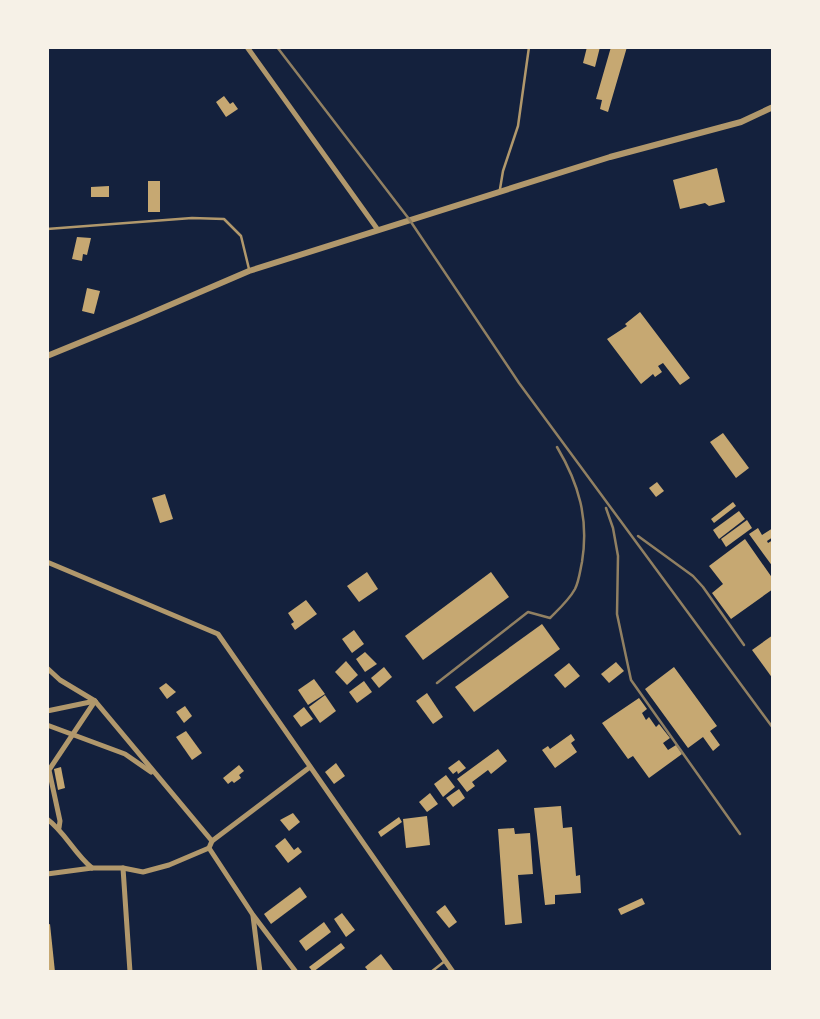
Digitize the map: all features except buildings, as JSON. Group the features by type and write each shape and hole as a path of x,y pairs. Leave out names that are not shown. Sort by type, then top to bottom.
{"street":[{"path":"247,47 378,230"},
{"path":"47,356 249,271 610,157 741,122 773,107"},
{"path":"47,562 218,634 453,972"},
{"path":"47,668 60,680 95,701 212,841"},
{"path":"47,711 95,701"},
{"path":"59,828 50,770 95,701"},
{"path":"47,725 125,754 139,762 167,786"},
{"path":"47,874 92,868 123,868 143,872 169,865 209,848 212,841 310,766"},
{"path":"47,819 59,828 80,858 92,868"},
{"path":"209,848 253,915 296,972"},
{"path":"123,868 130,972"},
{"path":"253,915 260,972"}],"lane":[{"path":"500,192 503,171 518,126 529,47"},
{"path":"47,229 191,218 224,219 241,236 249,271"},
{"path":"431,972 446,961"}],"railway":[{"path":"277,47 409,219 519,383 773,728"},
{"path":"437,683 528,612 550,618 575,589 584,546 583,516 576,488 557,447"},
{"path":"606,508 618,556 617,614 631,680 740,834"},
{"path":"638,536 693,576 744,645"}]}
